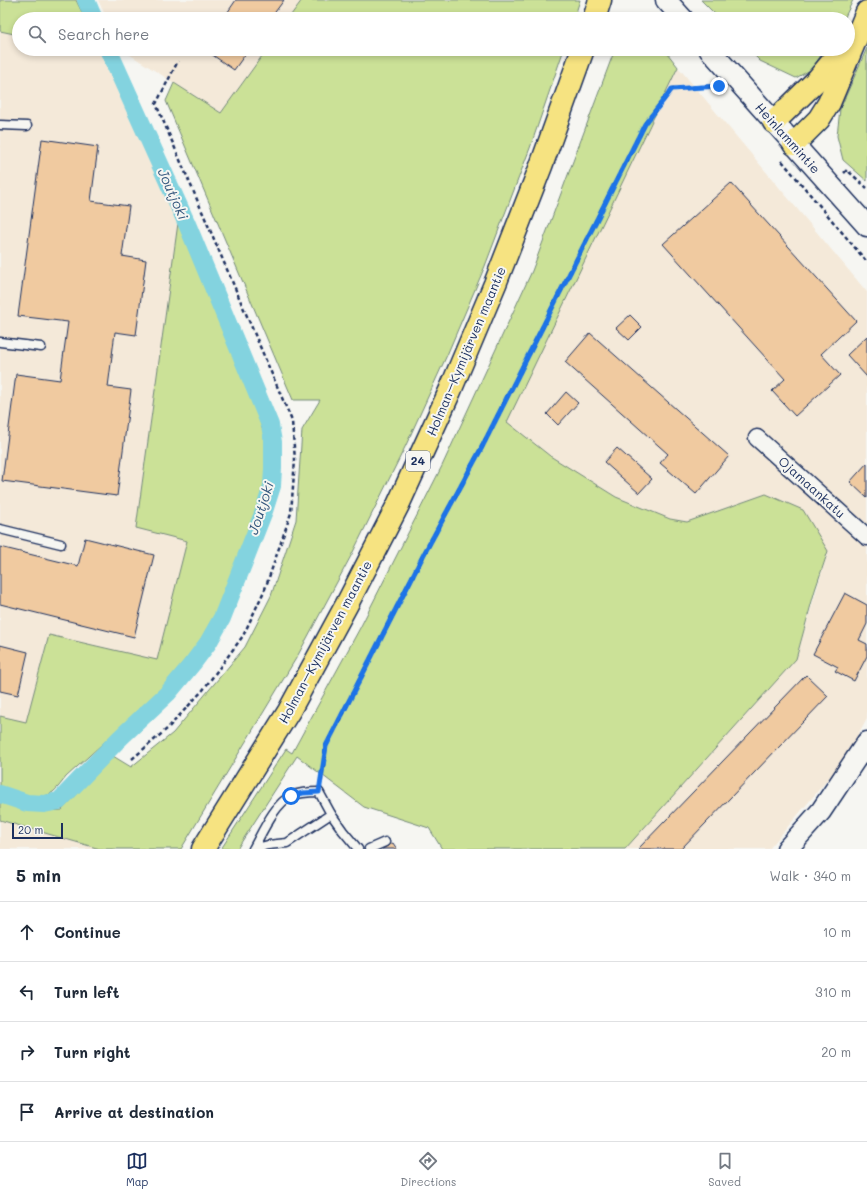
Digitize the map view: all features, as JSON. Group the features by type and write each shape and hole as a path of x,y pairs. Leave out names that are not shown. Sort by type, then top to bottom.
{"highway":[{"path":"596,12 600,0"},
{"path":"855,30 867,12"},
{"path":"855,41 867,12"},
{"name":"Holman–Kymijärven maantie","path":"203,849 289,711 347,604 398,505 450,391 495,284 541,166 580,56"},
{"path":"774,122 818,79 837,56"},
{"path":"794,144 819,119 829,103 849,56"}],"street":[{"path":"666,0 677,12"},
{"name":"Heinlammintie","path":"716,56 867,226"},
{"name":"Ojamaankatu","path":"757,438 867,536"},
{"path":"787,849 821,811 867,742"}],"lane":[{"path":"0,126 27,126"},
{"path":"0,342 41,347"},
{"path":"0,529 61,544"},
{"path":"253,849 275,810 291,796 303,793 319,792 342,831 358,849"},
{"path":"253,849 268,845 287,843 332,814"},
{"path":"369,849 385,842"}],"path":[{"path":"132,759 172,723 203,690 243,636 265,590 291,513 295,460 292,422 156,104 178,61"},
{"path":"319,792 326,746 424,554 481,449 645,124 672,89 719,86"}],"shaded area":[{"path":"98,0 302,0 293,12 104,12"},
{"path":"0,31 12,34 12,56 102,56 178,223 136,528 188,541 157,661 49,635 26,723 0,716"},
{"path":"132,56 262,56 221,113"},
{"path":"678,67 867,292 867,718 845,759 769,849 625,849 796,659 828,551 766,494 687,522 670,519 616,497 550,456 507,422"},
{"path":"0,820 100,849 0,849"}],"green space":[{"path":"0,0 76,0 82,12 12,12 12,34 0,31"},
{"path":"302,0 580,0 576,12 293,12"},
{"path":"701,0 853,0 847,12 713,12"},
{"path":"867,48 867,181 843,160 837,136 840,109"},
{"path":"262,56 562,56 530,148 485,266 447,355 406,445 352,554 298,655 181,849 100,849 0,820 0,800 41,811 62,810 113,756 131,767 173,733 245,647 271,596 296,520 302,430 320,400 293,400 166,101 174,83 221,113"},
{"path":"612,56 669,56 678,67 507,422 550,456 616,497 670,519 687,522 766,494 803,510 828,551 815,590 796,659 625,849 442,849 429,828 364,807 297,756 237,849 221,849 286,749 292,753 360,628 442,466 532,271"},
{"path":"755,56 820,56 812,69 796,78 760,61"},
{"path":"178,223 259,418 265,438 266,480 259,503 217,611 198,644 157,694 66,777 53,792 41,797 27,796 0,788 0,716 26,722 49,635 157,660 187,541 136,528"}],"building":[{"path":"236,0 284,0 275,12 228,12"},
{"path":"214,56 244,56 234,70"},
{"path":"42,139 98,147 91,201 129,206 122,256 146,260 136,335 115,332 108,387 131,390 117,496 2,481 16,374 60,380 68,322 18,316"},
{"path":"731,183 856,321 821,354 840,375 795,416 772,391 785,379 663,244"},
{"path":"630,315 642,327 629,340 616,328"},
{"path":"590,333 729,456 696,494 660,463 668,454 565,362"},
{"path":"867,336 867,377 847,355"},
{"path":"566,392 578,403 558,425 547,414"},
{"path":"617,448 652,479 639,493 604,462"},
{"path":"867,463 867,498 850,482"},
{"path":"85,538 154,555 134,637 0,604 0,547 78,566"},
{"path":"845,593 867,605 867,624 859,640 867,644 867,656 854,681 835,671 838,667 813,654"},
{"path":"0,645 28,652 18,695 0,691"},
{"path":"806,675 828,696 681,849 638,849"},
{"path":"393,843 397,849 382,849"}],"waterway":[{"name":"Joutjoki","path":"86,0 91,12"},
{"name":"Joutjoki","path":"0,794 27,803 44,804 59,801 120,738 168,693 208,643 222,618 264,511 272,486 273,442 270,425 187,224 111,56"}],"route":[{"path":"291,796 303,793 319,792 326,746 424,554 481,449 645,124 672,89 719,86"}]}
